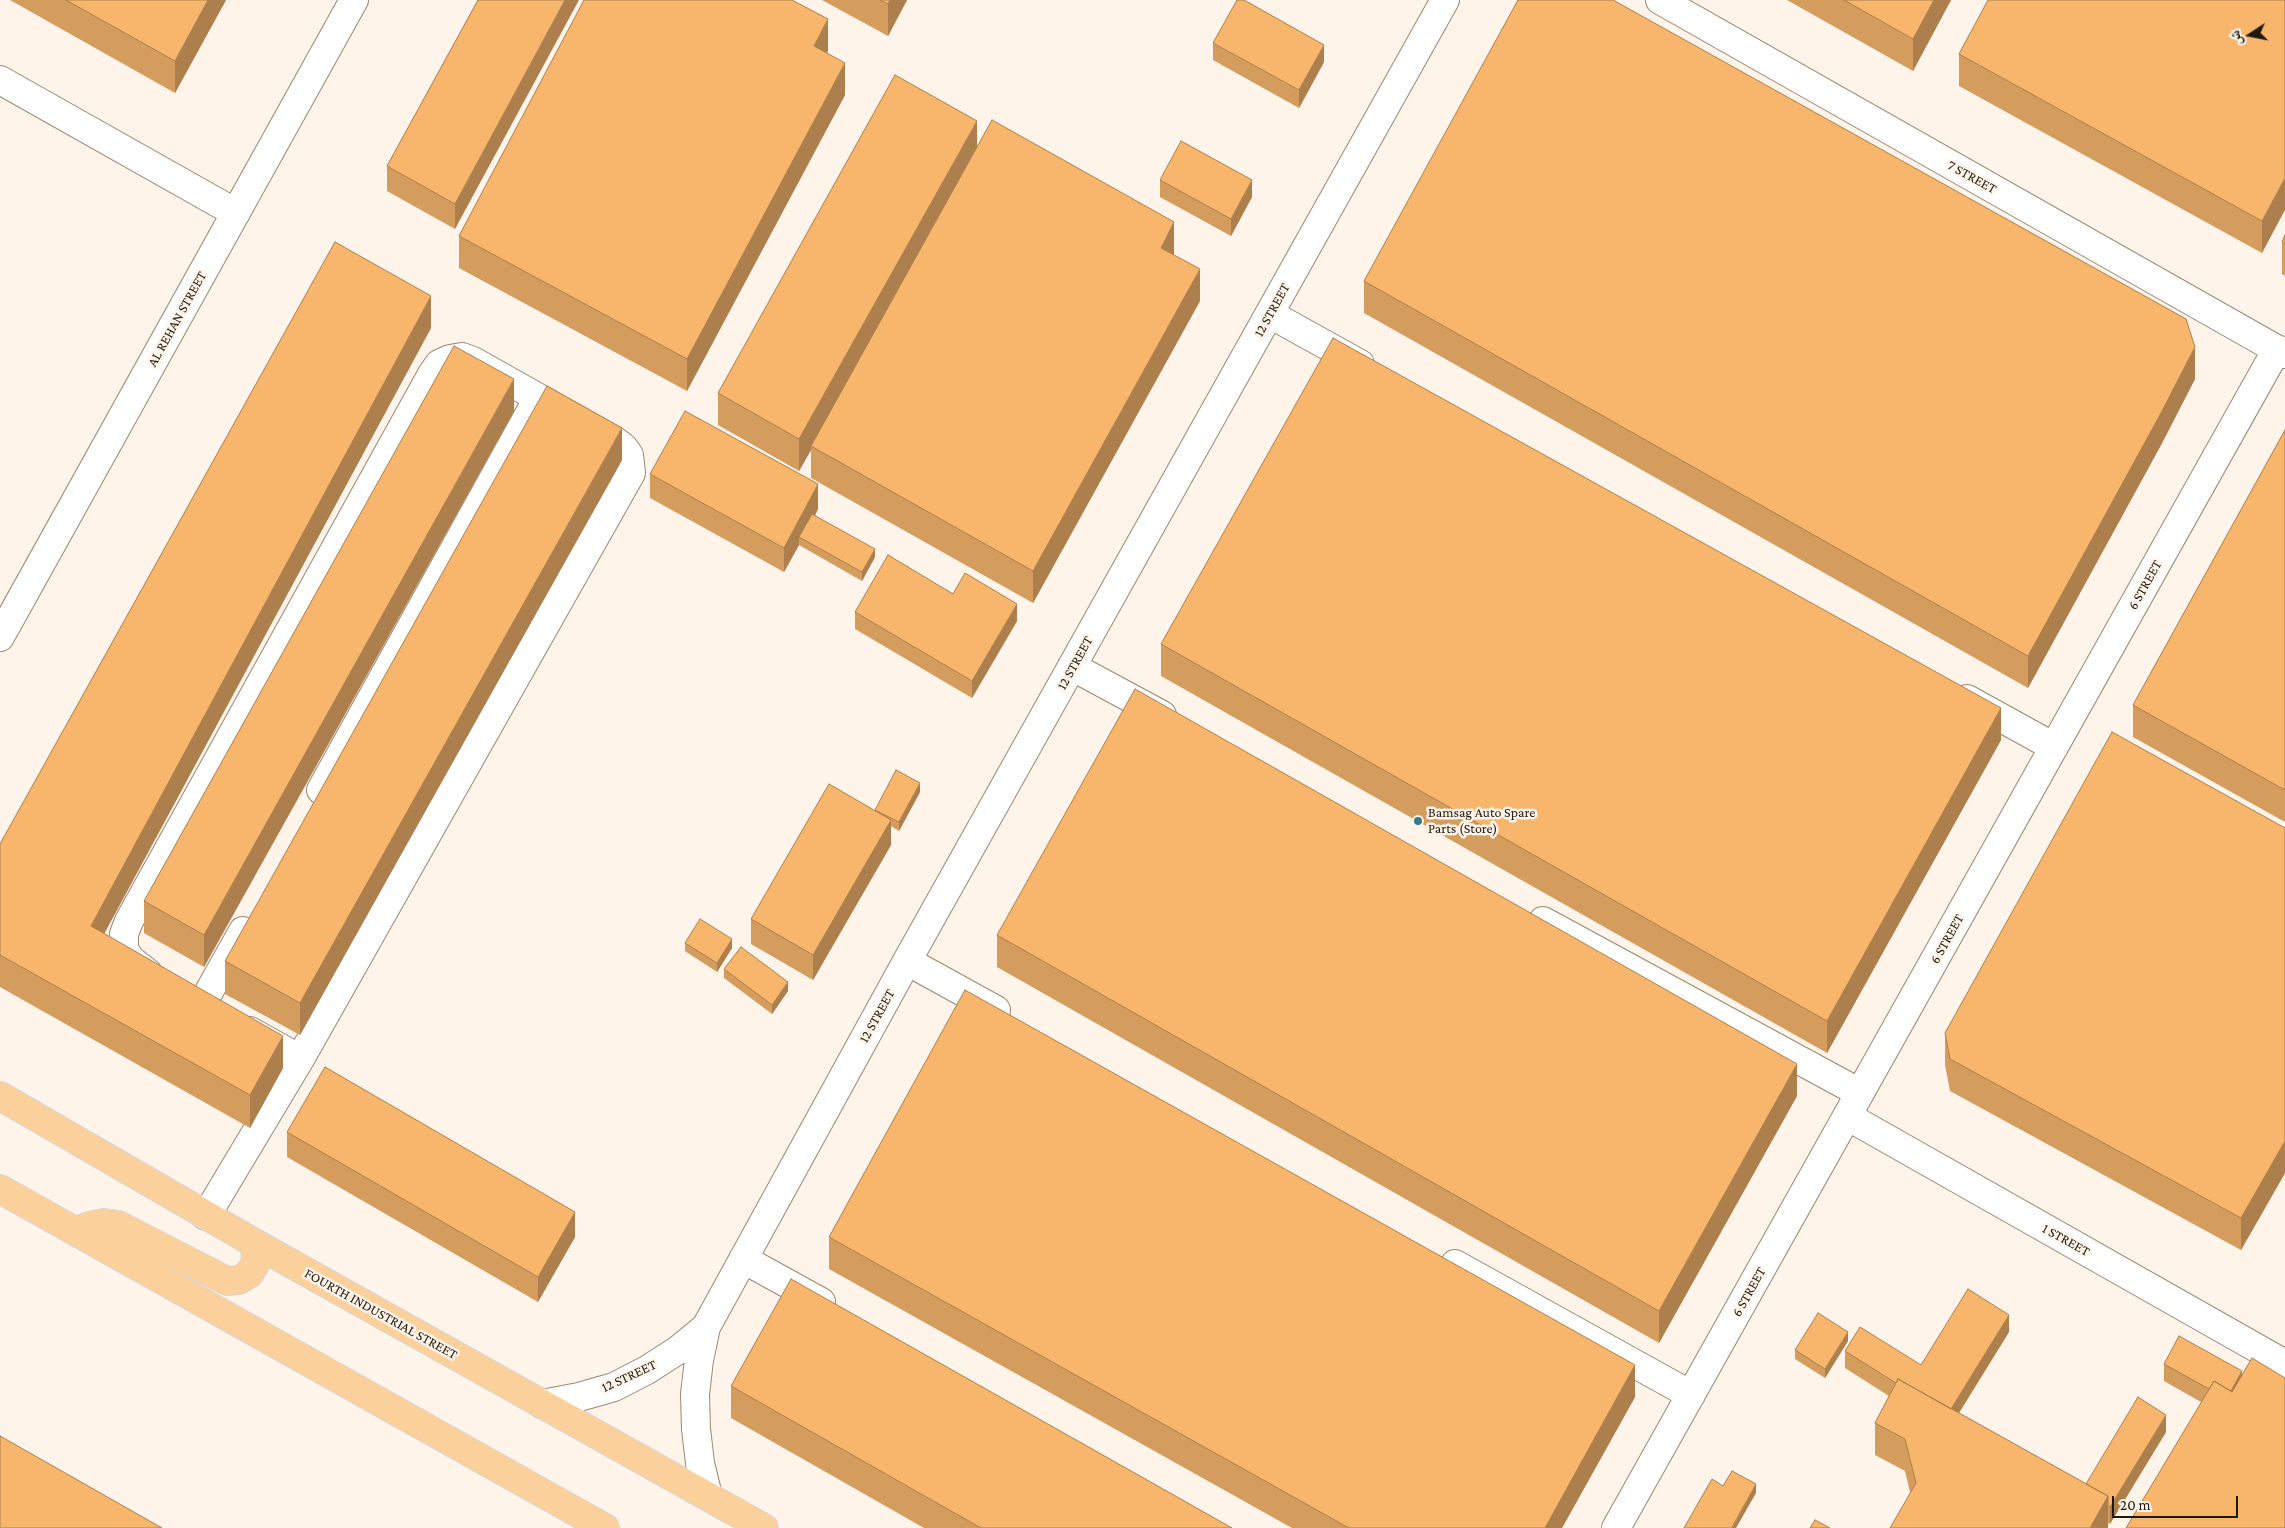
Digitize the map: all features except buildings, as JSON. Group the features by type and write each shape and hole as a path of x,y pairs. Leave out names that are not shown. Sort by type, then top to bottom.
{"main road":[{"name":"FOURTH INDUSTRIAL STREET","path":"0,1096 206,1216 764,1528"},
{"path":"0,1189 606,1528"},
{"path":"77,1231 104,1223 118,1225 227,1281 239,1280 249,1274 255,1264 256,1252 251,1241"}],"street":[{"name":"AL REHAN STREET","path":"0,637 354,0"},
{"name":"12 STREET","path":"708,1496 700,1463 695,1394 706,1326 907,961 1445,0"},
{"name":"7 STREET","path":"1660,0 2281,351"},
{"path":"0,80 236,213"},
{"path":"1270,314 1383,377"},
{"name":"6 STREET","path":"1616,1528 2054,747 2281,351"},
{"path":"206,1216 300,1059 631,473 629,454 615,441 473,361 462,357 450,359 439,364 432,374 129,920 124,934 124,949 130,959 140,968 300,1059"},
{"path":"308,813 538,398"},
{"path":"1073,667 1187,728"},
{"path":"1950,689 2054,747"},
{"path":"202,1004 255,908"},
{"path":"1519,908 1860,1093"},
{"path":"907,961 1021,1024"},
{"name":"1 STREET","path":"1847,1116 2285,1364"},
{"path":"1430,1250 1691,1395"},
{"path":"743,1259 847,1316"},
{"name":"12 STREET","path":"542,1404 579,1397 614,1387 678,1350 706,1326"}],"place":[{"name":"Bamsag Auto Spare Parts (Store)","path":"1418,821"}]}
